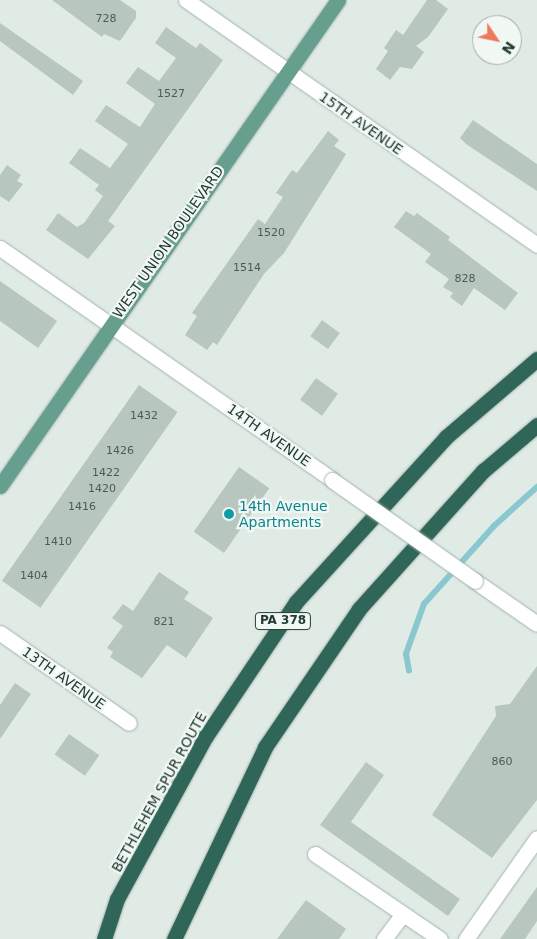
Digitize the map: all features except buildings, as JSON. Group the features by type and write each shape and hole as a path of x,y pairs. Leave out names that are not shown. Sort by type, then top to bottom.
{"highway":[{"name":"BETHLEHEM SPUR ROUTE","path":"104,939 117,899 206,736 296,602 446,437 537,359"},
{"path":"174,939 266,747 359,609 483,471 537,425"}],"main road":[{"name":"WEST UNION BOULEVARD","path":"0,486 338,0"}],"street":[{"name":"15TH AVENUE","path":"186,0 537,245"},
{"name":"14TH AVENUE","path":"0,248 112,324 537,624"},
{"name":"13TH AVENUE","path":"0,632 129,723"},
{"path":"466,939 537,838"},
{"path":"315,854 440,939"},
{"path":"384,939 403,914"}],"waterway":[{"path":"409,671 406,654 424,604 494,526 537,487"}],"place":[{"name":"14th Avenue Apartments","path":"229,514"}]}
